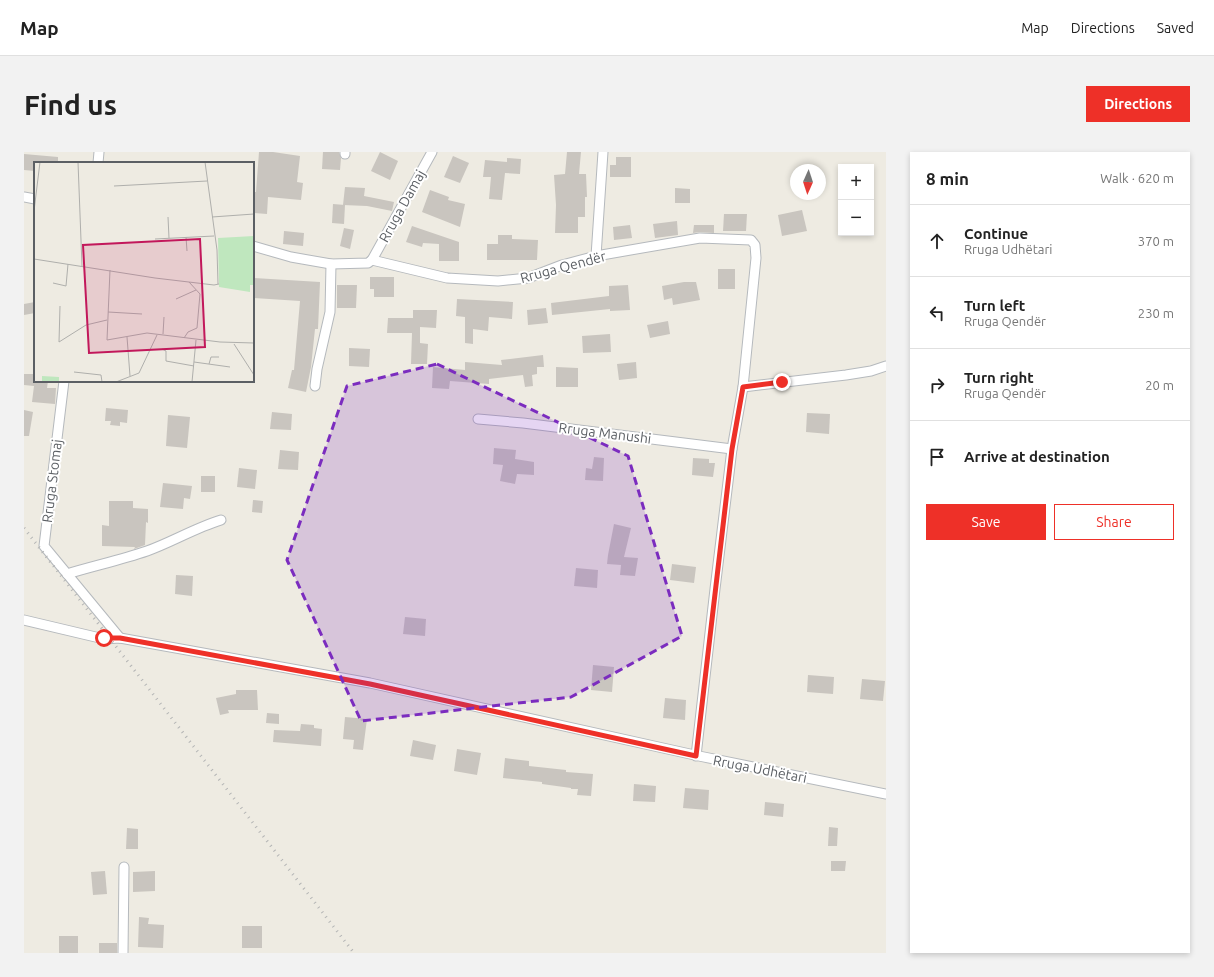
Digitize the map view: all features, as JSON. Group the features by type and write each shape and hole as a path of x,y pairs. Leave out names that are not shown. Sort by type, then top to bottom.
{"street":[{"path":"98,162 99,152"},
{"name":"Rruga Damaj","path":"372,260 432,152"},
{"path":"596,256 603,152"},
{"path":"24,197 34,199"},
{"name":"Rruga Qendër","path":"254,246 291,257 331,264 368,263 372,260 447,278 498,281 528,278 562,265 596,256 700,238 751,240 755,245 756,258 743,387 732,449 696,756"},
{"path":"315,386 317,369 330,312 331,264"},
{"path":"743,387 846,375 871,371 886,366"},
{"name":"Rruga Stomaj","path":"64,382 44,546 120,638"},
{"name":"Rruga Manushi","path":"478,418 732,449"},
{"path":"67,574 146,551 176,539 202,526 221,520"},
{"name":"Rruga Udhëtari","path":"24,620 104,638 120,638 370,684 696,756 886,794"},
{"path":"123,953 124,867"}],"highlighted area":[{"path":"437,364 628,456 682,636 571,697 361,721 287,560 347,386"}],"building":[{"path":"259,152 273,152 300,156 297,182 303,183 301,200 268,197 267,214 254,213 254,192 256,192"},
{"path":"323,152 339,152 341,158 340,170 322,169"},
{"path":"380,152 398,161 390,180 371,171"},
{"path":"567,152 581,152 579,174 586,174 587,197 585,197 585,217 578,217 578,233 555,233 556,205 554,175 565,174"},
{"path":"24,154 58,157 58,162 34,162 34,171 24,170"},
{"path":"453,156 469,163 460,183 444,177"},
{"path":"616,157 631,157 631,177 610,177 610,165 616,165"},
{"path":"507,158 521,159 520,174 505,173 502,200 489,199 491,177 483,177 485,160 507,162"},
{"path":"345,187 365,188 364,196 394,202 392,211 367,206 343,205"},
{"path":"675,188 690,189 690,203 675,203"},
{"path":"430,190 449,197 448,200 465,204 460,227 422,212"},
{"path":"333,204 345,205 344,224 332,223"},
{"path":"802,210 807,231 782,236 778,215"},
{"path":"724,214 747,214 746,231 723,231"},
{"path":"677,221 678,235 655,238 653,224"},
{"path":"630,225 632,238 614,240 613,227"},
{"path":"694,225 714,225 714,233 693,233"},
{"path":"412,226 459,242 459,261 439,261 439,244 423,243 422,247 406,242"},
{"path":"344,228 354,230 350,249 340,246"},
{"path":"284,231 304,233 303,246 283,244"},
{"path":"498,235 512,235 512,239 538,240 537,260 487,260 487,244 498,244"},
{"path":"718,269 735,269 735,289 718,289"},
{"path":"370,277 394,277 394,297 374,297 374,289 370,289"},
{"path":"254,278 320,282 318,329 315,329 311,367 306,392 288,388 292,370 294,370 300,301 254,298"},
{"path":"684,282 696,282 700,300 673,305 672,298 664,300 662,286"},
{"path":"337,285 357,285 356,308 337,308"},
{"path":"628,285 630,310 610,311 610,309 552,315 551,303 609,296 609,286"},
{"path":"457,299 513,302 512,319 489,317 488,331 473,329 473,344 465,343 465,317 456,316"},
{"path":"34,302 34,313 24,315 24,304"},
{"path":"546,308 548,323 528,325 527,310"},
{"path":"413,310 437,310 436,328 420,327 420,343 428,344 427,364 411,364 412,333 387,333 388,318 413,318"},
{"path":"668,321 670,334 650,338 647,325"},
{"path":"610,334 611,352 583,353 582,336"},
{"path":"349,348 370,349 369,367 349,366"},
{"path":"543,355 544,367 537,367 537,374 532,375 533,386 525,387 523,375 489,379 489,384 450,381 449,389 432,388 433,367 465,370 465,362 502,365 501,360"},
{"path":"636,362 637,378 619,380 617,364"},
{"path":"556,367 578,368 578,387 556,387"},
{"path":"24,374 34,374 34,382 48,382 47,388 56,388 55,404 32,402 34,386 24,385"},
{"path":"106,408 128,410 127,423 120,422 120,426 110,425 111,421 105,421"},
{"path":"24,410 33,412 29,436 24,436"},
{"path":"272,412 292,414 291,430 270,429"},
{"path":"807,413 830,414 829,434 806,432"},
{"path":"168,415 190,417 187,448 166,446"},
{"path":"494,448 516,450 515,459 534,462 534,475 517,474 515,484 500,481 503,465 493,464"},
{"path":"280,450 299,452 298,470 278,469"},
{"path":"594,457 604,458 603,481 585,480 586,468 592,469"},
{"path":"693,458 709,459 709,463 715,463 713,477 692,475"},
{"path":"239,468 257,470 255,489 237,487"},
{"path":"201,476 215,476 215,492 201,492"},
{"path":"163,483 192,486 190,499 184,498 183,509 160,507"},
{"path":"253,500 263,501 262,513 252,512"},
{"path":"109,501 133,501 133,508 148,509 145,545 134,549 135,547 102,546 102,525 109,526"},
{"path":"614,524 631,528 624,557 638,558 635,576 620,575 621,565 607,564"},
{"path":"672,564 696,567 694,583 670,580"},
{"path":"576,568 598,570 597,588 574,586"},
{"path":"176,575 193,576 192,596 175,594"},
{"path":"405,617 426,619 425,636 403,634"},
{"path":"593,665 614,667 612,692 591,690"},
{"path":"808,675 834,677 833,694 807,692"},
{"path":"862,679 885,681 883,701 860,699"},
{"path":"236,690 257,690 258,710 228,710 229,713 220,715 216,698 236,694"},
{"path":"665,698 686,700 685,720 663,718"},
{"path":"267,713 279,714 279,724 266,723"},
{"path":"345,717 367,719 363,750 353,749 354,740 343,739"},
{"path":"301,724 314,725 314,728 322,729 321,746 273,742 274,730 300,731"},
{"path":"413,740 436,745 433,760 410,756"},
{"path":"457,749 481,753 477,775 454,771"},
{"path":"505,758 529,761 529,766 566,770 566,772 593,774 591,796 577,795 578,789 542,784 542,782 503,778"},
{"path":"634,784 656,786 655,802 633,801"},
{"path":"685,788 709,790 708,810 683,808"},
{"path":"765,802 784,804 783,817 764,815"},
{"path":"829,827 838,828 837,846 828,846"},
{"path":"127,828 138,829 138,849 126,849"},
{"path":"831,861 846,861 845,871 831,871"},
{"path":"105,871 107,894 93,895 91,872"},
{"path":"155,871 155,891 133,892 133,872"},
{"path":"139,917 149,918 148,924 164,925 163,948 138,947"},
{"path":"242,926 262,926 262,948 242,948"},
{"path":"59,936 78,936 78,953 59,953"},
{"path":"99,943 117,943 117,953 99,953"}],"railway":[{"path":"24,528 354,953"}],"route":[{"path":"104,638 120,638 370,684 696,756 732,449 743,387 782,382"}]}
